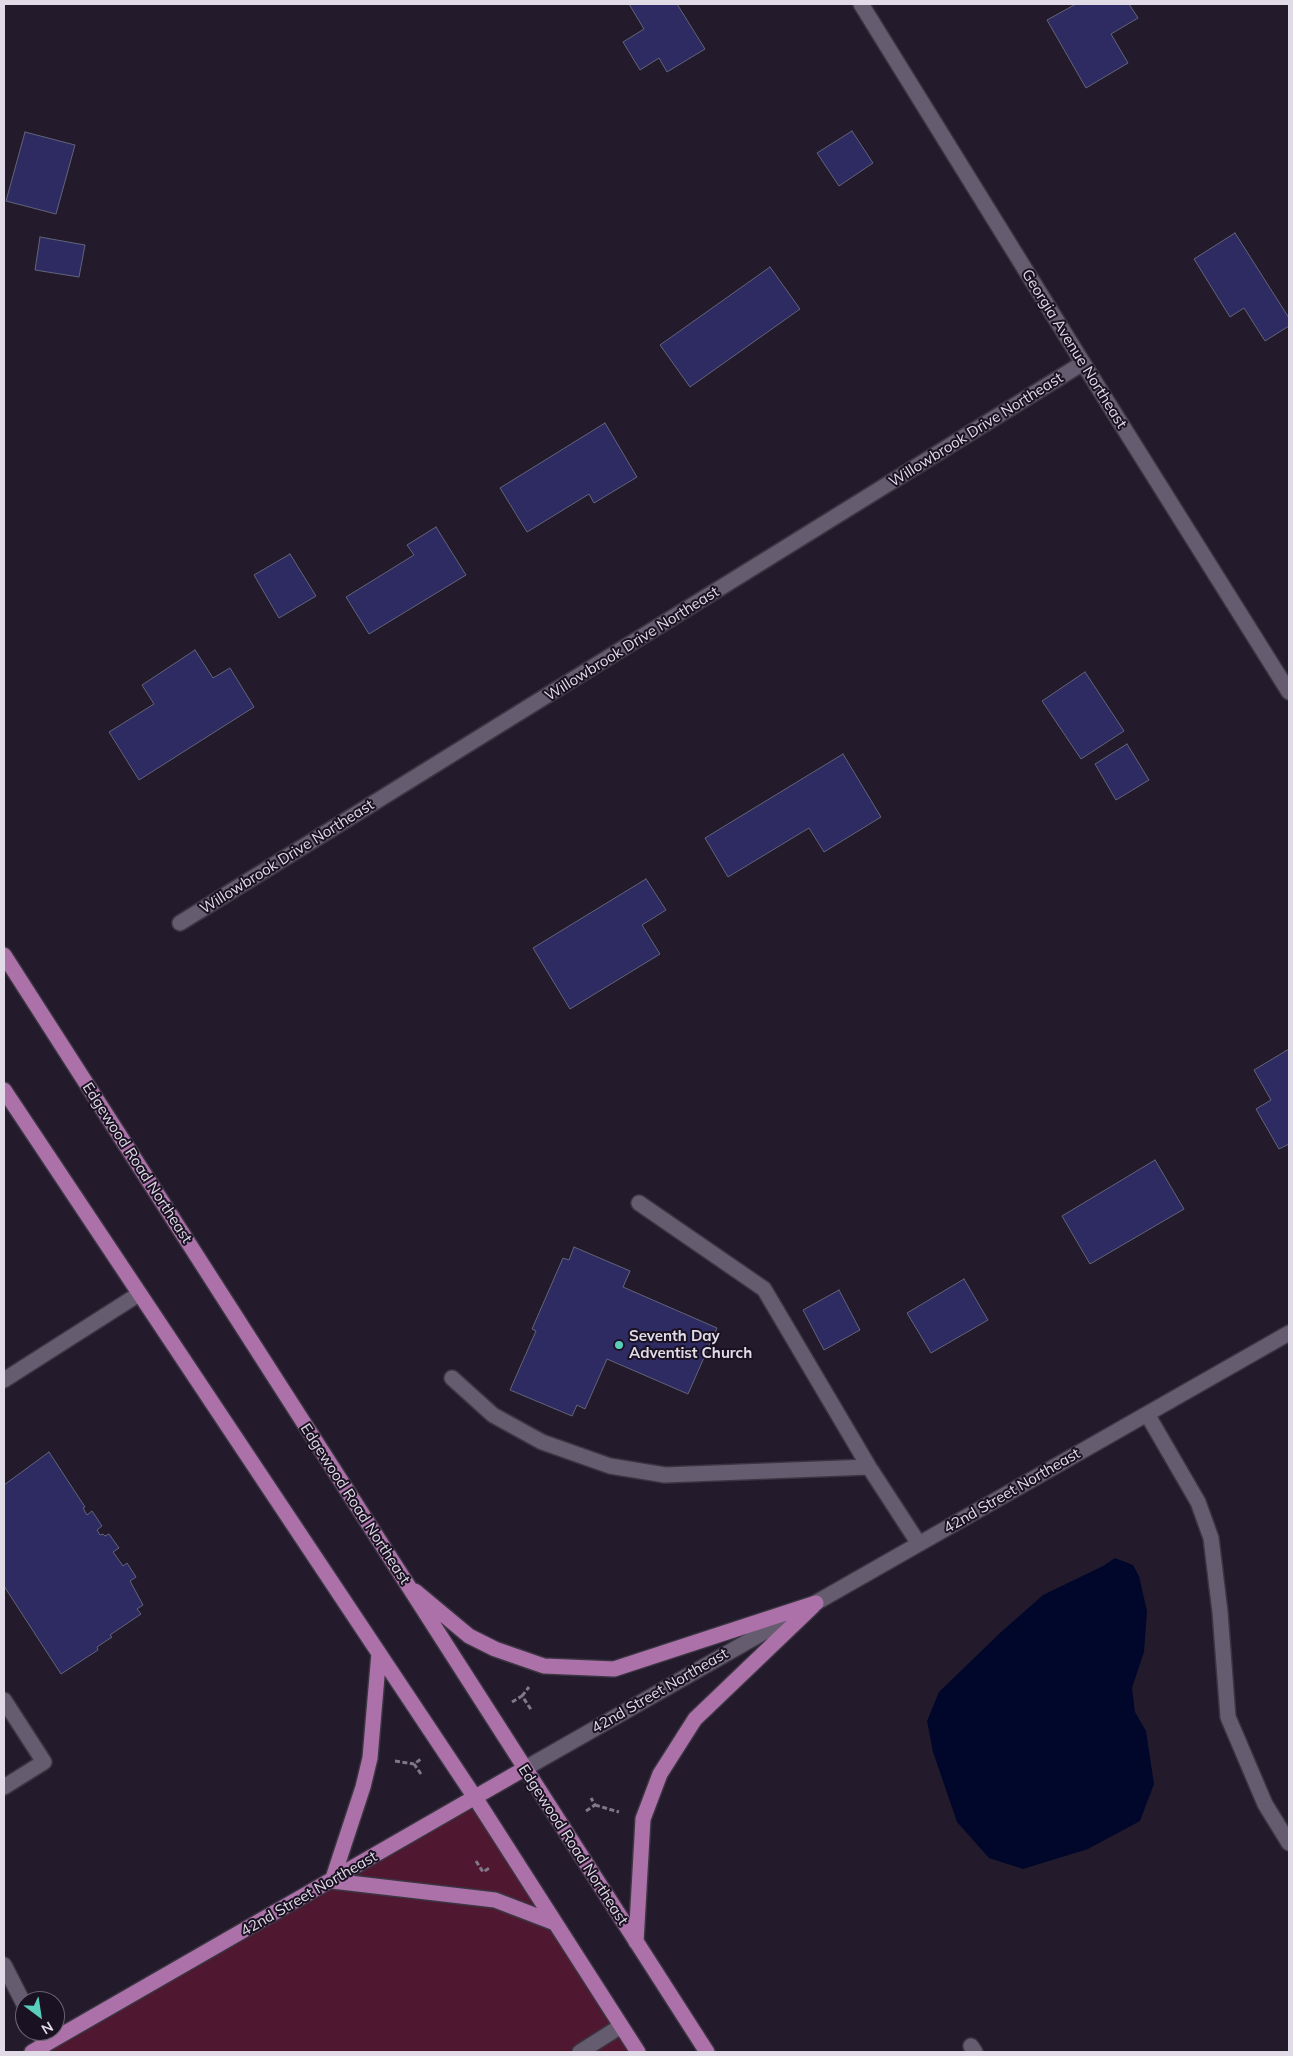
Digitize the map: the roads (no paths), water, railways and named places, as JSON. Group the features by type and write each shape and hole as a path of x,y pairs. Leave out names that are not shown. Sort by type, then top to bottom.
{"main road":[{"name":"Edgewood Road Northeast","path":"4,955 707,2052"},
{"path":"4,1090 476,1799 638,2052"},
{"path":"405,1582 469,1636 495,1649 544,1666 614,1669 816,1603"},
{"path":"636,1942 643,1819 660,1774 695,1719 816,1603"},
{"path":"379,1654 370,1758 363,1786 332,1881 495,1900 555,1923"},
{"name":"42nd Street Northeast","path":"38,2049 476,1799 524,1769"}],"street":[{"name":"Georgia Avenue Northeast","path":"861,4 1289,692"},
{"name":"Willowbrook Drive Northeast","path":"180,923 1083,363"},
{"path":"639,1204 764,1289 869,1466 919,1544"},
{"path":"4,1380 139,1294"},
{"name":"42nd Street Northeast","path":"524,1769 1289,1333"},
{"path":"452,1378 493,1415 509,1424 542,1442 610,1466 665,1475 869,1466"},
{"path":"1147,1414 1198,1502 1211,1538 1220,1612 1228,1717 1265,1804 1289,1843"},
{"path":"4,1700 44,1762 4,1787"},
{"path":"4,1965 17,1991"},
{"path":"580,2052 621,2026"}],"water":[{"path":"1115,1558 1133,1565 1139,1576 1147,1611 1144,1652 1132,1688 1135,1712 1146,1731 1154,1784 1140,1821 1088,1849 1023,1869 989,1858 957,1822 933,1752 927,1721 939,1692 1001,1632 1043,1595 1103,1566"}],"place":[{"name":"Seventh Day Adventist Church","path":"619,1345"}]}
